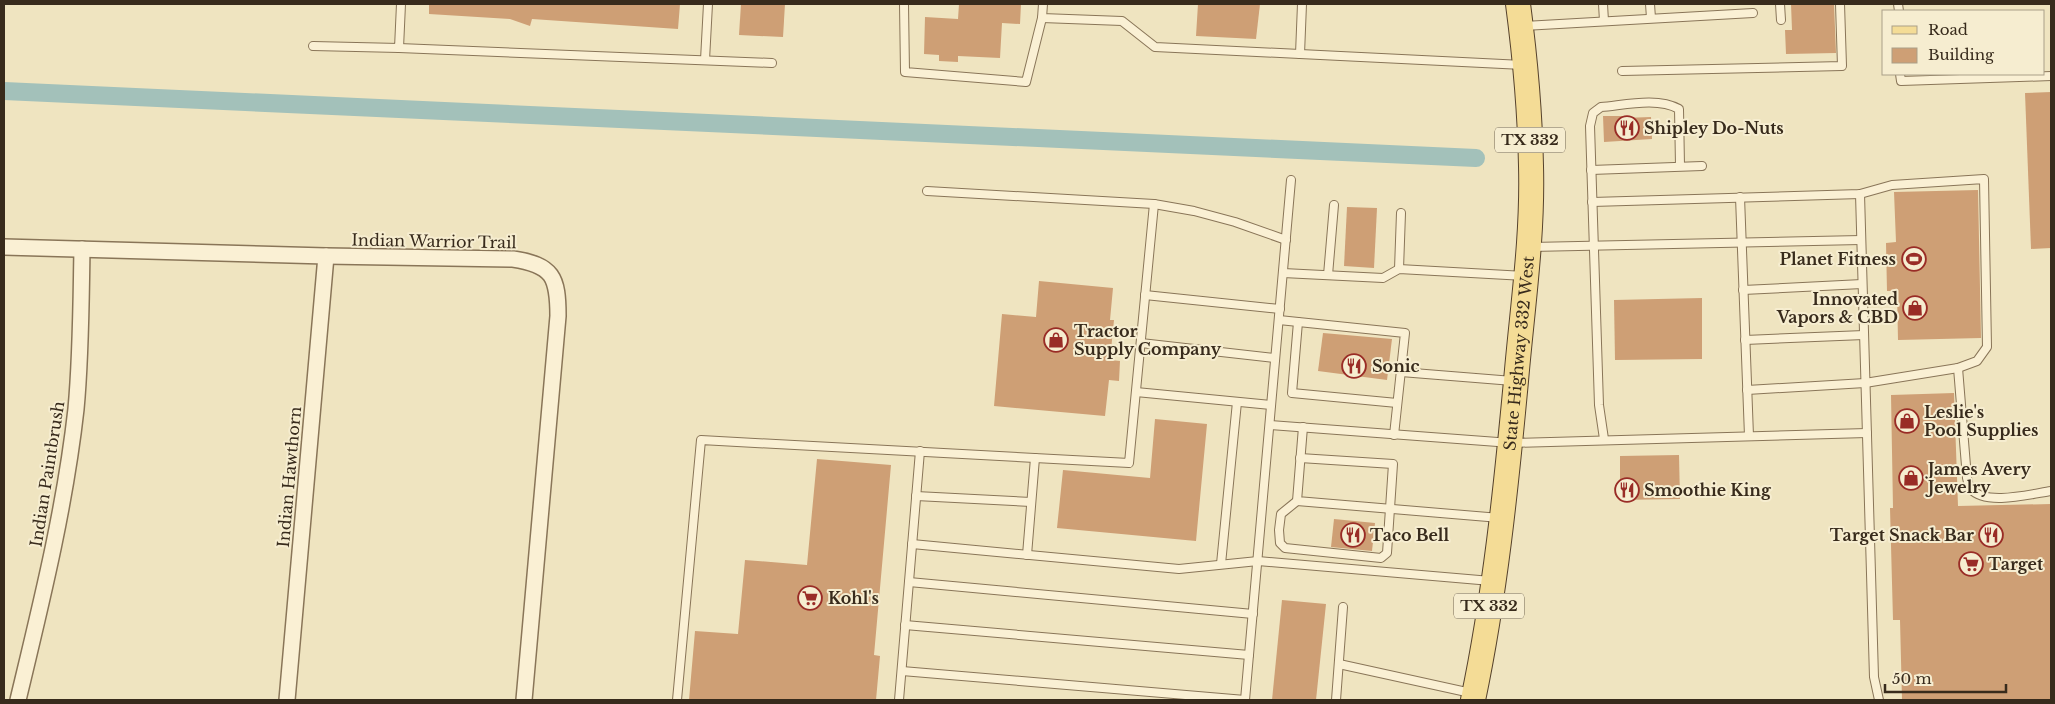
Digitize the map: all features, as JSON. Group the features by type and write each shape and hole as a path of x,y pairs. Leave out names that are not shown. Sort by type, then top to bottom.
{"main road":[{"name":"State Highway 332 West","path":"1473,697 1502,518 1511,443 1529,247 1531,167 1526,66 1520,15"}],"street":[{"name":"Indian Warrior Trail","path":"4,246 326,256 513,259 531,262 544,267 554,279 558,295 558,316 524,700"},
{"name":"Indian Paintbrush","path":"18,700 51,559 67,474 76,408 82,249"},
{"name":"Indian Hawthorn","path":"287,700 326,256"}],"lane":[{"path":"399,48 401,4"},
{"path":"705,60 708,4"},
{"path":"904,4 905,72 1026,82 1042,18 1043,4"},
{"path":"1300,54 1302,4"},
{"path":"1603,4 1604,21"},
{"path":"1650,4 1651,18"},
{"path":"1780,4 1781,20"},
{"path":"1622,71 1842,66 1840,4"},
{"path":"1520,15 1604,21 1753,13"},
{"path":"1042,18 1122,21 1155,47 1526,66"},
{"path":"313,46 772,63"},
{"path":"1900,75 1901,82 2051,76"},
{"path":"1604,439 1599,405 1593,245 1590,126 1593,113 1601,107 1661,103 1672,105 1679,110 1680,166"},
{"path":"1591,170 1702,166"},
{"path":"1592,202 1860,194 1892,185 1984,179 1987,347 1977,361 1958,368 1865,383 1747,390"},
{"path":"902,671 1245,700 1291,180"},
{"path":"927,191 1154,204 1194,211 1236,222 1286,240"},
{"path":"1860,194 1874,677 1879,700"},
{"path":"1740,198 1749,436"},
{"path":"677,700 702,440 1129,463 1154,204"},
{"path":"1328,275 1334,206"},
{"path":"1399,269 1401,213"},
{"path":"1529,247 1861,240"},
{"path":"1283,273 1383,278 1399,269 1526,276"},
{"path":"1743,290 1862,284"},
{"path":"1145,295 1280,308"},
{"path":"1279,320 1404,333 1394,434"},
{"path":"1298,322 1292,393 1397,403"},
{"path":"1745,340 1864,335"},
{"path":"1140,343 1275,358"},
{"path":"1958,368 1966,478 1970,488 1979,495 1995,498 2051,491"},
{"path":"1401,372 1516,382"},
{"path":"1136,392 1271,405"},
{"path":"1220,564 1237,402"},
{"path":"1270,424 1511,443 1867,433"},
{"path":"1297,501 1303,427"},
{"path":"899,700 920,451"},
{"path":"1026,555 1035,458"},
{"path":"1300,458 1393,464 1390,509 1387,553 1381,558 1285,548 1280,543 1281,514 1297,501 1390,509 1502,518"},
{"path":"916,496 1031,502"},
{"path":"912,544 1179,569 1258,561 1493,581"},
{"path":"909,582 1253,614"},
{"path":"1336,700 1343,607"},
{"path":"905,625 1249,655"},
{"path":"1339,664 1473,697"}],"building":[{"path":"429,4 680,4 678,29 532,19 530,26 510,19 429,14"},
{"path":"741,4 785,4 783,37 739,35"},
{"path":"959,4 1021,4 1020,24 1002,23 1000,58 958,56 958,62 939,61 939,55 924,54 925,17 958,19"},
{"path":"1198,4 1260,4 1256,39 1196,36"},
{"path":"1791,4 1834,4 1836,53 1786,54 1785,30 1792,30"},
{"path":"2051,92 2051,248 2031,249 2025,93"},
{"name":"Shipley Do-Nuts","path":"1603,116 1623,116 1623,118 1651,117 1652,139 1604,142"},
{"path":"1978,190 1981,338 1898,340 1897,291 1887,291 1886,243 1896,242 1894,192"},
{"path":"1347,207 1377,208 1374,268 1344,266"},
{"name":"Tractor Supply Company","path":"1039,281 1113,288 1110,320 1114,320 1110,360 1120,361 1119,381 1109,380 1105,416 994,406 1002,314 1036,317"},
{"path":"1702,298 1702,359 1615,360 1614,300"},
{"path":"1323,333 1392,339 1387,380 1318,371"},
{"name":"Target","path":"1954,393 1958,506 2051,504 2051,700 1902,700 1900,620 1893,620 1890,508 1893,508 1891,395"},
{"path":"1155,419 1207,424 1196,541 1057,528 1063,470 1150,478"},
{"path":"1679,455 1680,499 1620,500 1620,456"},
{"name":"Kohl's","path":"817,459 891,465 874,655 880,656 876,700 689,700 695,631 738,634 745,560 807,565"},
{"name":"Taco Bell","path":"1334,519 1375,523 1372,551 1331,547"},
{"path":"1282,600 1326,604 1316,700 1272,700"}],"waterway":[{"path":"4,91 1476,158"}],"place":[{"name":"Shipley Do-Nuts","path":"1627,128"},
{"name":"Planet Fitness","path":"1914,259"},
{"name":"Innovated Vapors & CBD","path":"1915,308"},
{"name":"Tractor Supply Company","path":"1056,340"},
{"name":"Sonic","path":"1354,366"},
{"name":"Leslie's Pool Supplies","path":"1907,421"},
{"name":"James Avery Jewelry","path":"1911,478"},
{"name":"Smoothie King","path":"1627,490"},
{"name":"Taco Bell","path":"1353,535"},
{"name":"Target Snack Bar","path":"1991,535"},
{"name":"Target","path":"1971,564"},
{"name":"Kohl's","path":"810,598"}]}
